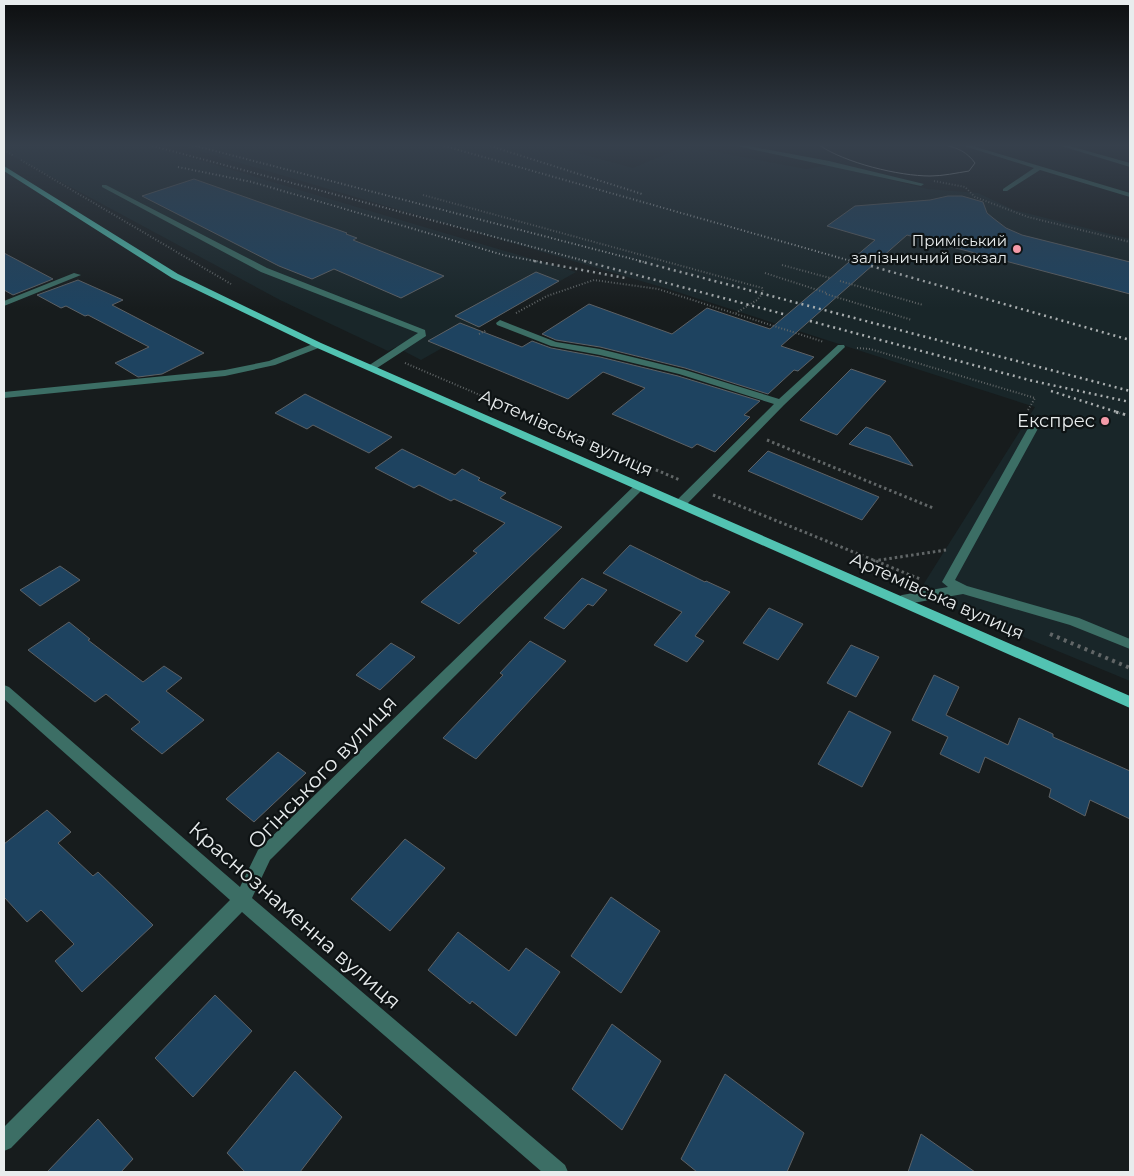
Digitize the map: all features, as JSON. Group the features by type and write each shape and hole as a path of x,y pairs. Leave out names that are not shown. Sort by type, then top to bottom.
{"main road":[{"name":"Артемівська вулиця","path":"54,200 175,276 318,346 902,600 1130,702"}],"street":[{"path":"130,200 264,270 422,332 422,336 371,368"},
{"path":"4,304 77,276"},
{"path":"500,322 554,344 600,352 673,369 781,403"},
{"path":"4,395 225,372 272,363 318,346"},
{"path":"680,504 781,403 841,347"},
{"path":"957,590 948,582 1036,423"},
{"name":"Огінського вулиця","path":"4,1140 242,900 264,855 640,486"},
{"path":"902,600 957,590 1074,621 1130,644"},
{"name":"Краснознаменна вулиця","path":"4,691 242,900 558,1172"}],"path":[{"path":"88,200 237,288"},
{"path":"444,200 762,288 763,293 757,300 736,314"},
{"path":"983,200 1028,217 1130,242"},
{"path":"782,265 830,278"},
{"path":"765,273 912,320"},
{"path":"479,334 547,296 594,280 658,289 841,347 870,349 1035,398"},
{"path":"840,281 923,305"},
{"path":"388,356 872,562 957,590"},
{"path":"750,434 933,508"},
{"path":"872,562 968,546"},
{"path":"1050,634 1130,668"}],"shaded area":[{"path":"95,200 333,200 576,272 421,360 396,347 388,351 280,300"},
{"path":"366,200 993,200 1014,210 1130,239 1130,681 918,593 1035,407 665,288"}],"building":[{"path":"150,200 253,200 347,233 357,238 353,240 444,276 401,298 334,269 312,279 279,266"},
{"path":"930,200 976,200 983,202 987,213 1006,228 1022,235 1130,262 1130,294 907,235 781,346 814,357 798,371 794,370 768,394 685,368 600,347 556,340 542,334 589,304 672,334 707,308 770,329 875,240 827,226 855,206"},
{"path":"4,253 53,279 13,295 4,290"},
{"path":"536,272 559,281 479,327 455,316"},
{"path":"78,280 123,300 112,305 204,353 162,374 138,377 115,363 149,347 88,315 85,316 66,306 61,308 37,295"},
{"path":"460,323 522,347 532,341 551,348 600,357 678,376 760,401 744,415 750,417 715,452 697,444 692,448 612,414 645,388 603,372 568,399 428,341"},
{"path":"851,369 886,381 837,435 800,420"},
{"path":"305,394 392,437 369,453 313,425 307,429 275,413"},
{"path":"866,427 890,436 913,466 849,444"},
{"path":"402,449 455,475 462,469 480,478 478,480 506,493 500,498 562,527 459,624 421,602 477,553 473,551 505,523 454,499 451,501 419,485 414,488 375,468"},
{"path":"768,451 879,497 862,520 748,471"},
{"path":"630,545 705,582 730,592 695,636 704,641 687,662 654,645 682,612 603,573"},
{"path":"60,566 80,580 40,606 20,590"},
{"path":"582,578 607,590 593,606 588,604 564,629 544,618"},
{"path":"769,608 803,624 778,660 743,643"},
{"path":"69,622 90,639 88,640 143,682 164,666 182,678 166,691 204,720 162,754 131,729 140,722 106,694 95,702 28,650"},
{"path":"530,641 566,661 476,759 443,738 503,675 500,673"},
{"path":"391,643 415,657 380,690 356,675"},
{"path":"851,645 879,657 856,697 827,683"},
{"path":"934,675 959,687 946,715 1008,745 1019,718 1053,734 1053,737 1130,771 1130,819 1090,800 1085,816 1049,797 1051,789 985,757 979,773 940,754 948,737 912,720"},
{"path":"849,711 891,732 862,787 818,764"},
{"path":"278,752 306,773 254,822 226,799"},
{"path":"47,810 71,832 58,843 93,876 98,872 153,925 82,992 55,961 74,944 41,910 27,922 4,897 4,844"},
{"path":"405,839 445,868 390,931 351,899"},
{"path":"611,897 660,931 621,993 571,956"},
{"path":"458,932 509,971 526,948 560,972 516,1036 472,1001 470,1004 428,970"},
{"path":"215,995 252,1031 193,1097 155,1058"},
{"path":"612,1024 661,1061 622,1130 572,1089"},
{"path":"295,1071 342,1117 300,1172 245,1172 227,1153"},
{"path":"725,1074 804,1133 787,1172 697,1172 681,1159"},
{"path":"98,1119 133,1159 121,1172 47,1172"},
{"path":"921,1134 975,1172 908,1172"}],"railway":[{"path":"314,200 507,256 541,262"},
{"path":"355,200 589,262"},
{"path":"404,200 644,262"},
{"path":"635,200 851,261"},
{"path":"534,261 625,278"},
{"path":"584,261 787,315"},
{"path":"639,261 1130,391"},
{"path":"871,266 1130,340"},
{"path":"810,321 1033,381 1130,402"},
{"path":"1051,391 1120,413"},
{"path":"1116,412 1130,416"}],"place":[{"name":"Приміський залізничний вокзал","path":"1017,249"},
{"name":"Експрес","path":"1105,421"}]}
